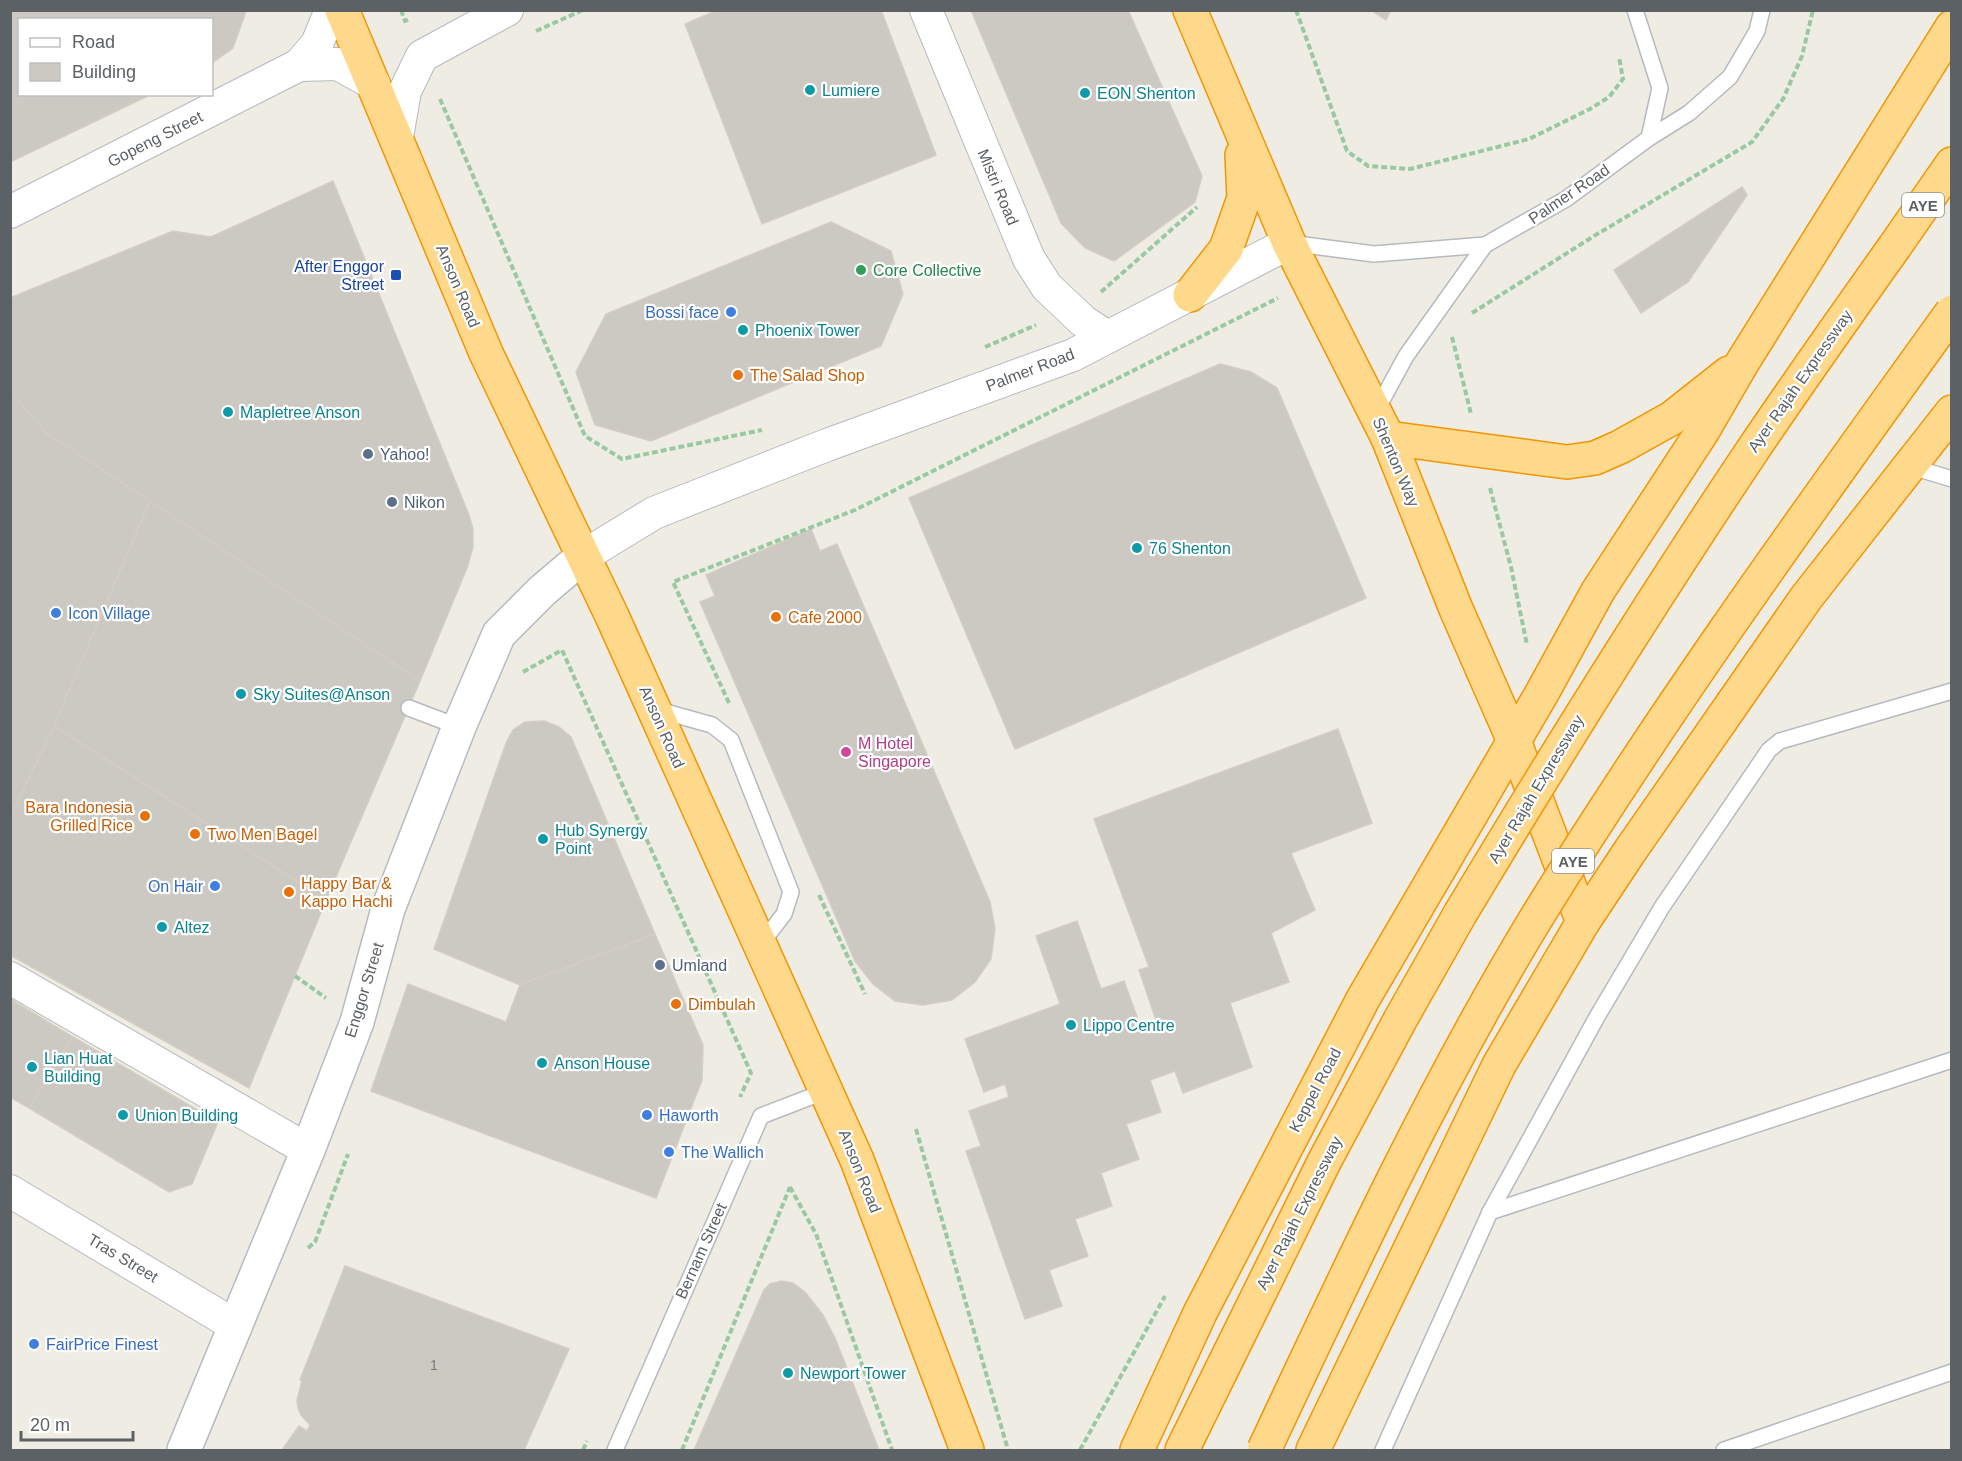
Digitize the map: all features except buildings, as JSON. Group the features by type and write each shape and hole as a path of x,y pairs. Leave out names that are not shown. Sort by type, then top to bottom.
{"highway":[{"name":"Anson Road","path":"342,10 486,353 654,709 857,1160 967,1450"},
{"name":"Shenton Way","path":"1190,10 1289,243 1382,425 1456,609 1514,741 1583,922"},
{"name":"Keppel Road","path":"1137,1450 1205,1302 1358,1010 1542,693 1598,591 1702,432 1742,363 1952,27"},
{"path":"1190,295 1226,249 1244,198 1242,152 1225,96"},
{"name":"Ayer Rajah Expressway","path":"1182,1450 1324,1162 1460,914 1643,616 1750,453 1952,164"},
{"name":"AYE","path":"1264,1450 1384,1197 1462,1049 1534,922 1707,656 1952,312"},
{"path":"1382,425 1480,451 1567,462 1595,458 1672,418 1742,363"},
{"path":"1313,1450 1498,1065 1583,922 1806,598 1952,412"}],"street":[{"name":"Gopeng Street","path":"10,212 299,65 317,44 331,10"},
{"path":"397,137 405,92 422,56 507,10"},
{"name":"Mistri Road","path":"926,10 1029,260 1047,287 1070,310 1107,337"},
{"name":"Gopeng Street","path":"299,65 338,64 374,84"},
{"name":"Palmer Road","path":"582,557 654,513 838,441 1072,355 1289,243"},
{"name":"Enggor Street","path":"184,1450 308,1150 357,1023 388,909 459,727 499,634 542,591 582,557"},
{"path":"10,978 308,1150"},
{"name":"Tras Street","path":"10,1191 236,1326"}],"lane":[{"path":"1635,10 1660,88 1649,138"},
{"name":"Palmer Road","path":"1289,243 1374,254 1485,245 1566,200 1649,138 1689,113 1730,77 1757,31 1762,10"},
{"name":"Palmer Road","path":"1382,425 1406,356 1485,245"},
{"path":"1909,466 1952,479"},
{"path":"1383,1450 1490,1212 1598,1015 1662,908 1774,745 1780,741 1952,691"},
{"path":"409,708 459,727"},
{"path":"654,709 712,725 731,740 791,892 784,914 760,945"},
{"path":"1490,1212 1952,1060"},
{"name":"Bernam Street","path":"615,1450 761,1116 826,1091"},
{"path":"1724,1450 1952,1372"}],"path":[{"path":"400,10 405,21"},
{"path":"1296,10 1347,152 1368,166 1410,169 1529,139 1609,97 1623,79 1619,56"},
{"path":"1468,315 1594,236 1752,142 1783,99 1802,56 1813,10"},
{"path":"440,98 585,436 622,459 762,430"},
{"path":"983,348 1095,297 1197,207"},
{"path":"673,582 855,510 1282,296 1309,285"},
{"path":"1449,327 1511,567 1531,662 1542,693"},
{"path":"562,650 751,1072 737,1105"},
{"path":"916,1129 1008,1450"},
{"path":"682,1450 790,1187 816,1234 892,1450"},
{"path":"584,1450 588,1440"}],"place":[{"name":"Lumiere","path":"810,90"},
{"name":"EON Shenton","path":"1085,93"},
{"name":"Core Collective","path":"861,270"},
{"name":"After Enggor Street","path":"396,275"},
{"name":"Bossi face","path":"731,312"},
{"name":"Phoenix Tower","path":"743,330"},
{"name":"The Salad Shop","path":"738,375"},
{"name":"Mapletree Anson","path":"228,412"},
{"name":"Yahoo!","path":"368,454"},
{"name":"Nikon","path":"392,502"},
{"name":"76 Shenton","path":"1137,548"},
{"name":"Icon Village","path":"56,613"},
{"name":"Cafe 2000","path":"776,617"},
{"name":"Sky Suites@Anson","path":"241,694"},
{"name":"M Hotel Singapore","path":"846,752"},
{"name":"Bara Indonesia Grilled Rice","path":"145,816"},
{"name":"Two Men Bagel","path":"195,834"},
{"name":"Hub Synergy Point","path":"543,839"},
{"name":"On Hair","path":"215,886"},
{"name":"Happy Bar & Kappo Hachi","path":"289,892"},
{"name":"Altez","path":"162,927"},
{"name":"Umland","path":"660,965"},
{"name":"Dimbulah","path":"676,1004"},
{"name":"Lippo Centre","path":"1071,1025"},
{"name":"Anson House","path":"542,1063"},
{"name":"Lian Huat Building","path":"32,1067"},
{"name":"Union Building","path":"123,1115"},
{"name":"Haworth","path":"647,1115"},
{"name":"The Wallich","path":"669,1152"},
{"name":"FairPrice Finest","path":"34,1344"},
{"name":"Newport Tower","path":"788,1373"}]}
